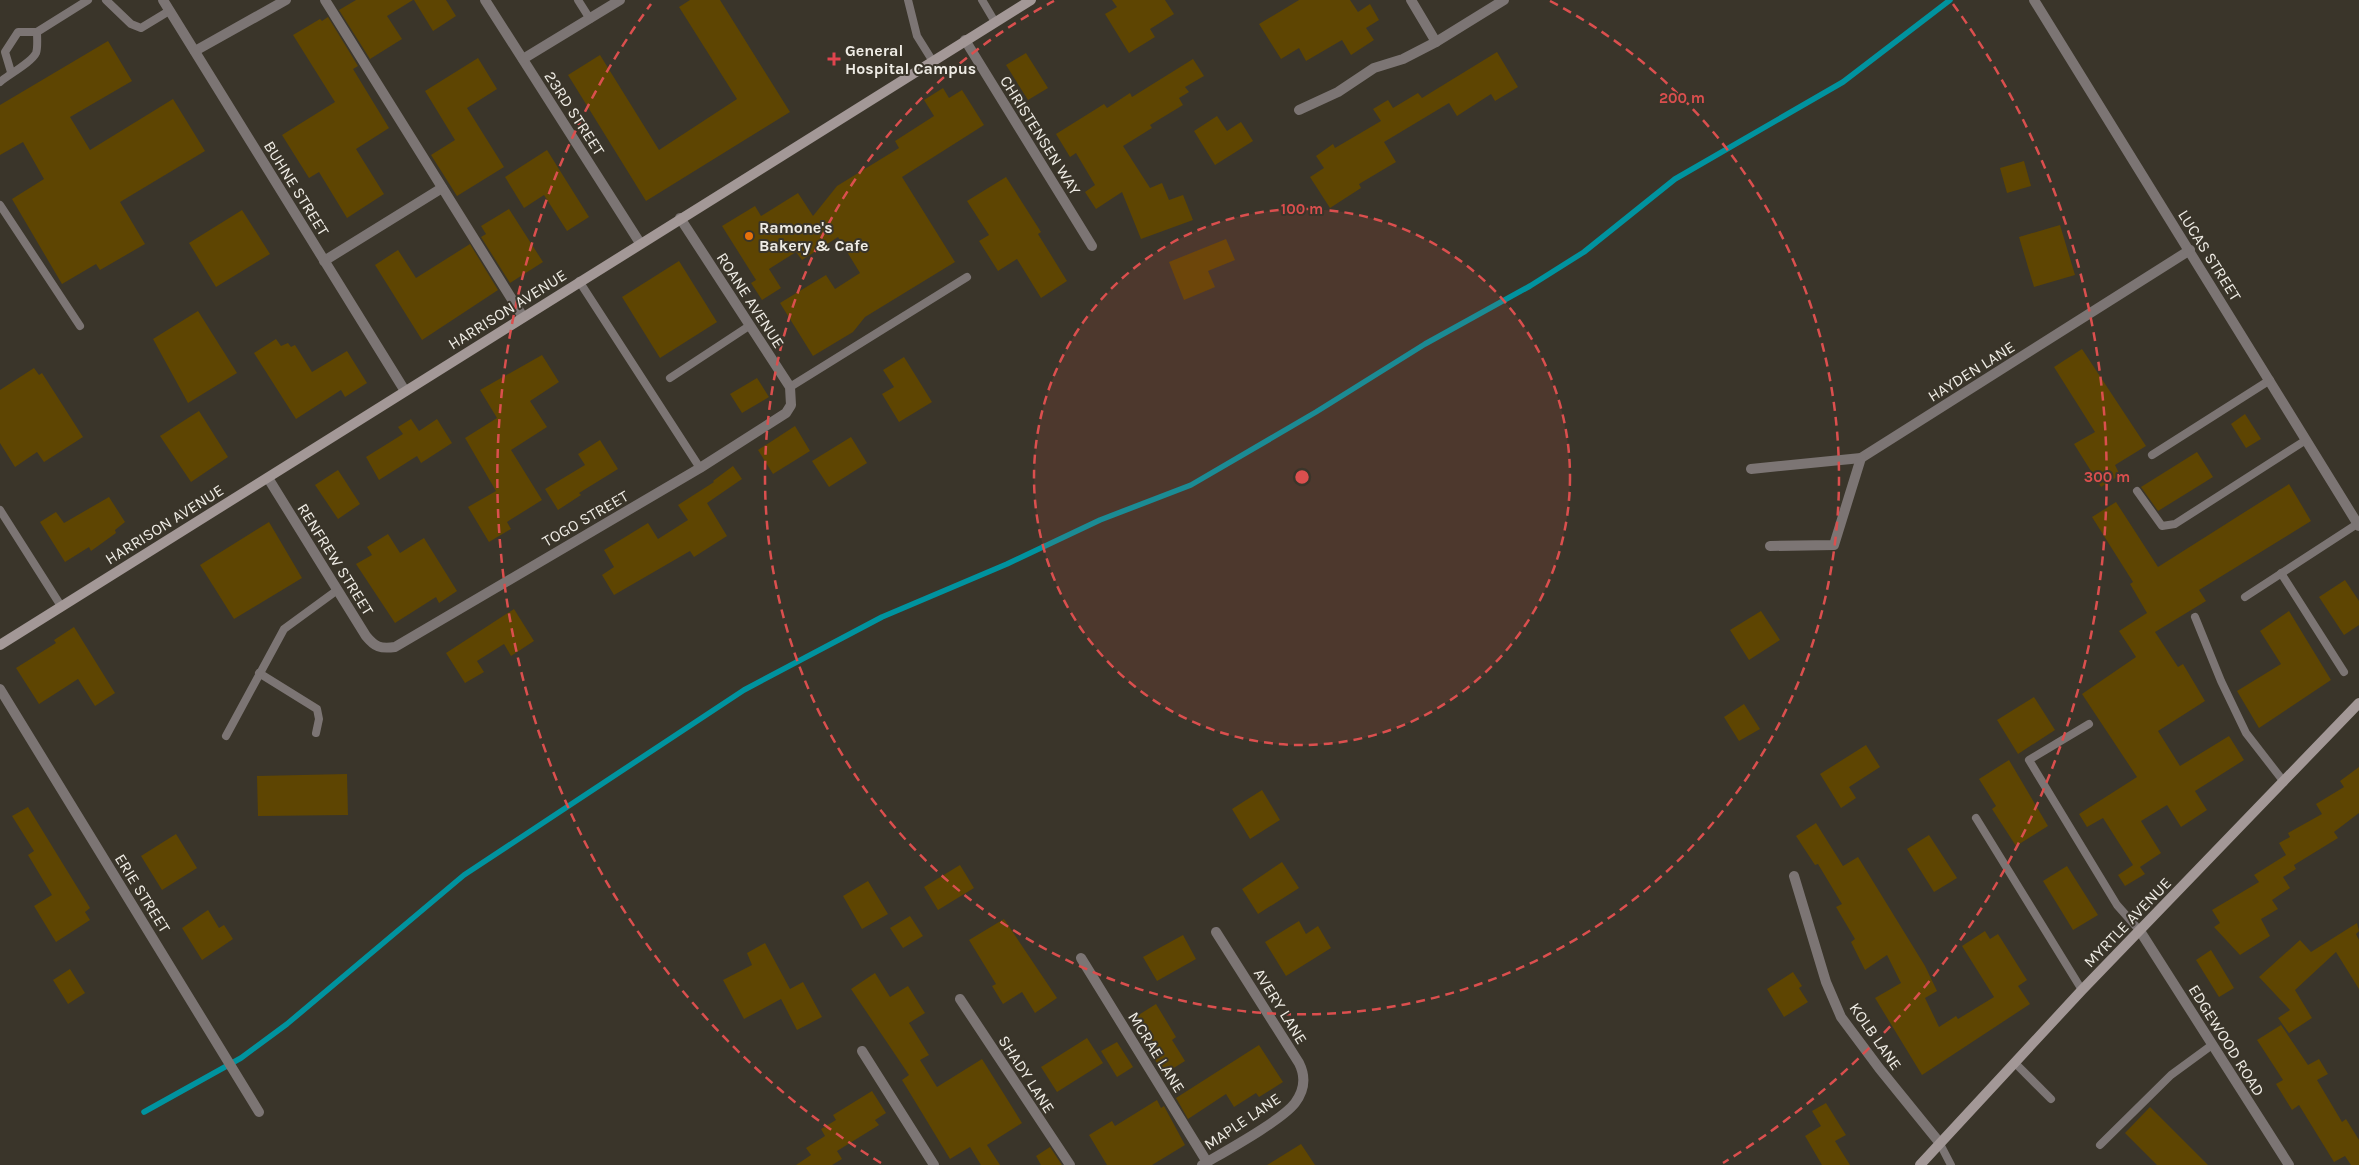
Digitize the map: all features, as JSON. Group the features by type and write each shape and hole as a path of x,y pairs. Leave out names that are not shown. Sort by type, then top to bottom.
{"main road":[{"name":"HARRISON AVENUE","path":"0,645 932,60 1031,0"},
{"name":"MYRTLE AVENUE","path":"1920,1165 1939,1142 2082,990 2359,703"}],"street":[{"name":"BUHNE STREET","path":"163,0 406,391"},
{"path":"195,51 286,0"},
{"path":"325,0 523,317"},
{"name":"23RD STREET","path":"485,0 640,243"},
{"path":"522,59 620,0"},
{"path":"1411,0 1436,42"},
{"path":"1299,110 1338,92 1374,68 1403,59 1436,42 1504,0"},
{"name":"LUCAS STREET","path":"2034,0 2358,525"},
{"name":"CHRISTENSEN WAY","path":"965,40 1092,246"},
{"path":"324,260 442,188"},
{"name":"ROANE AVENUE","path":"680,218 790,387 791,400"},
{"name":"HAYDEN LANE","path":"1751,469 1861,458 2190,250"},
{"name":"TOGO STREET","path":"384,649 395,647 700,468 786,413 791,400"},
{"path":"1770,546 1834,545 1861,458"},
{"name":"RENFREW STREET","path":"268,478 336,591 372,643 384,649"},
{"name":"ERIE STREET","path":"0,690 259,1112"},
{"name":"KOLB LANE","path":"1794,876 1826,982 1841,1017 1878,1068 1939,1142"},
{"name":"EDGEWOOD ROAD","path":"2140,931 2288,1165"},
{"name":"AVERY LANE","path":"1216,932 1303,1071 1303,1088 1297,1100"},
{"name":"MCRAE LANE","path":"1081,958 1204,1164"},
{"name":"SHADY LANE","path":"960,999 1070,1165"},
{"path":"862,1051 934,1165"},
{"name":"MAPLE LANE","path":"1204,1164 1281,1115 1297,1100"}],"lane":[{"path":"11,72 5,52 18,32 37,32 88,0"},
{"path":"106,0 131,24 141,28 170,11"},
{"path":"578,0 590,19"},
{"path":"908,0 917,36 932,60"},
{"path":"982,0 995,22"},
{"path":"0,82 11,72 28,62 36,53 37,32"},
{"path":"0,205 80,326"},
{"path":"790,387 967,277"},
{"path":"579,281 700,468"},
{"path":"670,378 749,326"},
{"path":"2152,455 2270,380"},
{"path":"2137,491 2162,526 2175,524 2306,440"},
{"path":"0,510 61,606"},
{"path":"2245,596 2358,525"},
{"path":"2281,573 2344,672"},
{"path":"226,736 284,630 336,591"},
{"path":"2195,617 2221,681 2246,733 2284,782"},
{"path":"259,673 317,709 319,719 316,733"},
{"path":"2089,724 2029,760 2117,905 2140,931"},
{"path":"1976,818 2082,990"},
{"path":"2100,1145 2170,1075 2212,1045"},
{"path":"2015,1063 2051,1099"},
{"path":"1939,1142 1951,1165"}],"building":[{"path":"356,0 413,0 387,16 402,39 370,59 339,10"},
{"path":"414,0 446,0 456,16 433,31"},
{"path":"690,0 720,0 790,112 646,201 568,75 600,55 659,150 737,99 679,7"},
{"path":"1112,0 1165,0 1174,14 1150,29 1155,37 1129,53 1105,14 1117,7"},
{"path":"1299,0 1350,0 1358,12 1370,4 1379,20 1366,28 1374,40 1351,55 1342,40 1306,61 1299,48 1281,59 1259,24"},
{"path":"328,17 358,66 353,69 389,128 356,149 384,194 347,218 319,172 309,178 282,135 335,102 293,35 320,19 322,21"},
{"path":"108,41 132,81 70,117 90,150 173,99 205,151 120,202 145,244 100,270 96,264 62,284 12,199 44,179 23,142 0,155 0,105"},
{"path":"1497,52 1518,87 1495,101 1491,94 1457,116 1449,103 1384,142 1396,162 1359,184 1361,188 1330,208 1310,177 1324,168 1316,156 1333,144 1335,148 1381,121 1373,109 1388,100 1393,108 1418,93 1422,98"},
{"path":"1026,53 1048,88 1028,100 1006,65"},
{"path":"478,58 497,89 467,108 504,167 457,196 431,155 455,140 425,91"},
{"path":"1193,59 1204,76 1185,87 1189,92 1179,98 1183,105 1150,125 1152,128 1123,146 1150,188 1162,183 1169,200 1183,195 1193,220 1141,239 1122,192 1096,209 1085,192 1095,185 1076,153 1070,157 1056,134 1104,104 1107,108 1130,93 1132,97"},
{"path":"943,88 949,98 962,90 984,125 902,177 955,262 865,317 853,332 813,356 780,303 826,275 835,289 860,273 838,237 802,260 796,252 769,269 781,288 762,300 751,283 756,280 722,226 755,206 761,216 798,193 813,216 837,186 899,148 895,141 934,116 924,100"},
{"path":"1217,116 1227,131 1241,122 1253,141 1215,165 1194,131"},
{"path":"547,150 589,217 567,231 544,195 524,208 505,177"},
{"path":"2024,161 2031,186 2007,193 2000,168"},
{"path":"1006,177 1041,232 1038,234 1067,281 1041,298 1017,259 998,271 979,241 989,235 967,201"},
{"path":"509,209 543,262 510,283 481,237 486,234 481,226"},
{"path":"242,210 270,254 216,287 189,243"},
{"path":"2060,225 2075,275 2034,287 2019,237"},
{"path":"1226,239 1235,260 1208,271 1215,287 1184,300 1169,262"},
{"path":"470,244 498,290 422,340 375,265 398,250 416,278"},
{"path":"679,261 717,322 660,358 622,297"},
{"path":"198,311 237,373 188,403 153,339"},
{"path":"276,339 281,346 288,343 291,347 295,345 312,372 347,351 367,383 345,397 341,390 296,419 254,353"},
{"path":"2082,349 2146,446 2115,465 2120,475 2101,487 2074,444 2095,432 2054,367"},
{"path":"542,355 559,382 530,401 547,427 511,450 542,500 507,522 511,529 489,542 468,507 496,491 465,438 497,418 480,390"},
{"path":"904,357 932,402 899,422 882,394 894,387 883,370"},
{"path":"34,368 39,375 42,373 83,437 44,462 37,452 15,467 0,443 0,390"},
{"path":"757,378 769,397 742,413 730,394"},
{"path":"199,411 228,457 191,482 160,436"},
{"path":"2245,414 2261,439 2246,448 2231,424"},
{"path":"411,419 419,431 437,419 452,443 421,463 417,456 379,480 366,457 403,434 398,427"},
{"path":"795,426 810,451 773,474 758,450"},
{"path":"851,437 867,463 829,487 812,461"},
{"path":"600,440 618,469 579,493 581,495 558,510 545,489 585,465 578,454"},
{"path":"2197,452 2213,477 2158,511 2141,487"},
{"path":"733,466 742,479 707,503 727,536 694,557 690,551 614,595 602,575 614,567 604,550 648,523 658,539 688,520 678,505 714,482"},
{"path":"338,470 360,504 338,519 315,485"},
{"path":"2289,484 2311,521 2199,590 2206,601 2155,632 2178,667 2183,664 2205,701 2158,731 2180,766 2229,736 2244,760 2195,791 2207,810 2181,827 2167,805 2141,821 2161,853 2140,867 2145,874 2125,886 2118,875 2133,865 2103,818 2087,827 2079,814 2137,777 2082,694 2136,657 2119,631 2147,613 2130,584 2133,582 2092,517 2116,502 2158,567"},
{"path":"109,497 125,522 115,530 116,533 91,551 89,547 65,562 40,522 56,512 64,523"},
{"path":"269,522 302,578 234,619 200,565"},
{"path":"388,534 400,553 424,538 457,591 439,603 436,597 395,623 356,564 372,555 367,547"},
{"path":"2345,580 2359,601 2359,625 2344,635 2319,597"},
{"path":"514,609 534,641 511,656 504,644 477,661 484,672 465,683 446,653"},
{"path":"1761,611 1780,640 1749,660 1730,630"},
{"path":"2289,611 2331,680 2259,728 2237,691 2281,664 2260,631"},
{"path":"74,627 115,693 95,706 78,679 39,704 16,668 56,643 54,640"},
{"path":"2034,697 2055,730 2018,754 1997,720"},
{"path":"1744,704 1760,729 1739,741 1724,717"},
{"path":"1866,745 1880,767 1849,787 1856,798 1841,808 1820,774"},
{"path":"2009,760 2048,826 2016,846 1992,809 1996,806 1979,779"},
{"path":"2359,767 2359,813 2334,832 2338,838 2294,865 2296,869 2283,877 2290,888 2272,900 2278,909 2261,919 2270,936 2240,955 2214,927 2220,923 2212,910 2259,882 2254,875 2286,855 2279,843 2290,837 2288,833 2322,814 2316,804 2344,787 2340,781"},
{"path":"347,774 348,815 258,816 257,776"},
{"path":"1262,790 1280,820 1250,839 1232,809"},
{"path":"28,807 90,908 85,912 90,920 56,942 34,906 52,895 28,855 34,851 12,816"},
{"path":"1816,823 1843,866 1858,857 1925,966 1937,991 1925,998 1939,1027 1956,1016 1958,1019 1994,997 1962,946 1985,931 1990,939 1998,934 2027,980 2018,986 2030,1004 1922,1075 1875,998 1901,983 1887,955 1865,970 1851,942 1855,939 1836,907 1842,904 1818,864 1815,865 1796,836"},
{"path":"176,834 197,868 162,890 141,856"},
{"path":"1929,835 1957,878 1934,892 1907,849"},
{"path":"1282,862 1299,888 1258,914 1242,889"},
{"path":"960,865 974,888 938,910 924,887"},
{"path":"2067,866 2098,915 2073,930 2043,881"},
{"path":"868,881 888,914 862,929 843,896"},
{"path":"208,910 219,928 224,925 233,939 202,960 182,928"},
{"path":"910,916 923,936 903,948 890,928"},
{"path":"1004,919 1057,998 1035,1013 1022,992 1003,1004 992,986 996,984 969,940"},
{"path":"1299,921 1306,934 1318,926 1331,948 1286,976 1265,942"},
{"path":"2357,923 2359,931 2356,934 2359,940 2359,989 2336,952 2295,990 2312,1018 2289,1033 2278,1018 2290,1010 2259,977 2300,940 2311,952"},
{"path":"1183,935 1196,959 1157,981 1143,957"},
{"path":"765,943 790,989 803,982 822,1017 797,1030 781,999 744,1019 723,980 752,965 747,953"},
{"path":"2211,950 2234,988 2219,997 2196,960"},
{"path":"70,969 85,993 68,1004 53,980"},
{"path":"1793,972 1802,986 1799,988 1808,1002 1784,1017 1767,989"},
{"path":"875,973 890,997 908,986 925,1013 909,1023 929,1055 920,1060 937,1087 982,1059 1022,1123 987,1145 1000,1165 981,1165 970,1147 950,1159 902,1080 909,1075 851,989"},
{"path":"1156,1004 1176,1037 1172,1040 1185,1061 1164,1074 1155,1060 1162,1056 1137,1016"},
{"path":"2281,1025 2308,1065 2319,1059 2328,1074 2317,1080 2342,1122 2346,1119 2359,1140 2359,1165 2351,1165 2345,1156 2334,1162 2299,1105 2292,1110 2276,1084 2283,1080 2257,1040"},
{"path":"1087,1038 1103,1063 1057,1092 1041,1067"},
{"path":"1117,1042 1133,1067 1117,1077 1101,1051"},
{"path":"1259,1045 1283,1082 1259,1097 1256,1093 1234,1107 1226,1094 1188,1119 1176,1098"},
{"path":"872,1091 886,1113 875,1120 879,1125 837,1151 842,1159 832,1165 796,1165 811,1155 806,1148 825,1136 821,1129 836,1120 833,1115"},
{"path":"1157,1100 1161,1108 1164,1106 1185,1145 1152,1165 1107,1165 1089,1135 1112,1121 1115,1126"},
{"path":"1826,1103 1846,1135 1835,1141 1850,1165 1822,1165 1805,1136 1821,1126 1812,1111"},
{"path":"2150,1107 2208,1165 2157,1165 2125,1133"},
{"path":"1301,1144 1315,1165 1267,1165"},
{"path":"1050,1147 1062,1165 1041,1165 1036,1156"}],"waterway":[{"path":"144,1112 241,1058 287,1024 464,875 744,690 882,617 1007,564 1100,520 1191,485 1316,412 1425,344 1530,286 1584,252 1675,179 1843,82 1950,0"}],"place":[{"name":"General Hospital Campus","path":"834,59"},
{"name":"Ramone's Bakery & Cafe","path":"749,236"}]}
